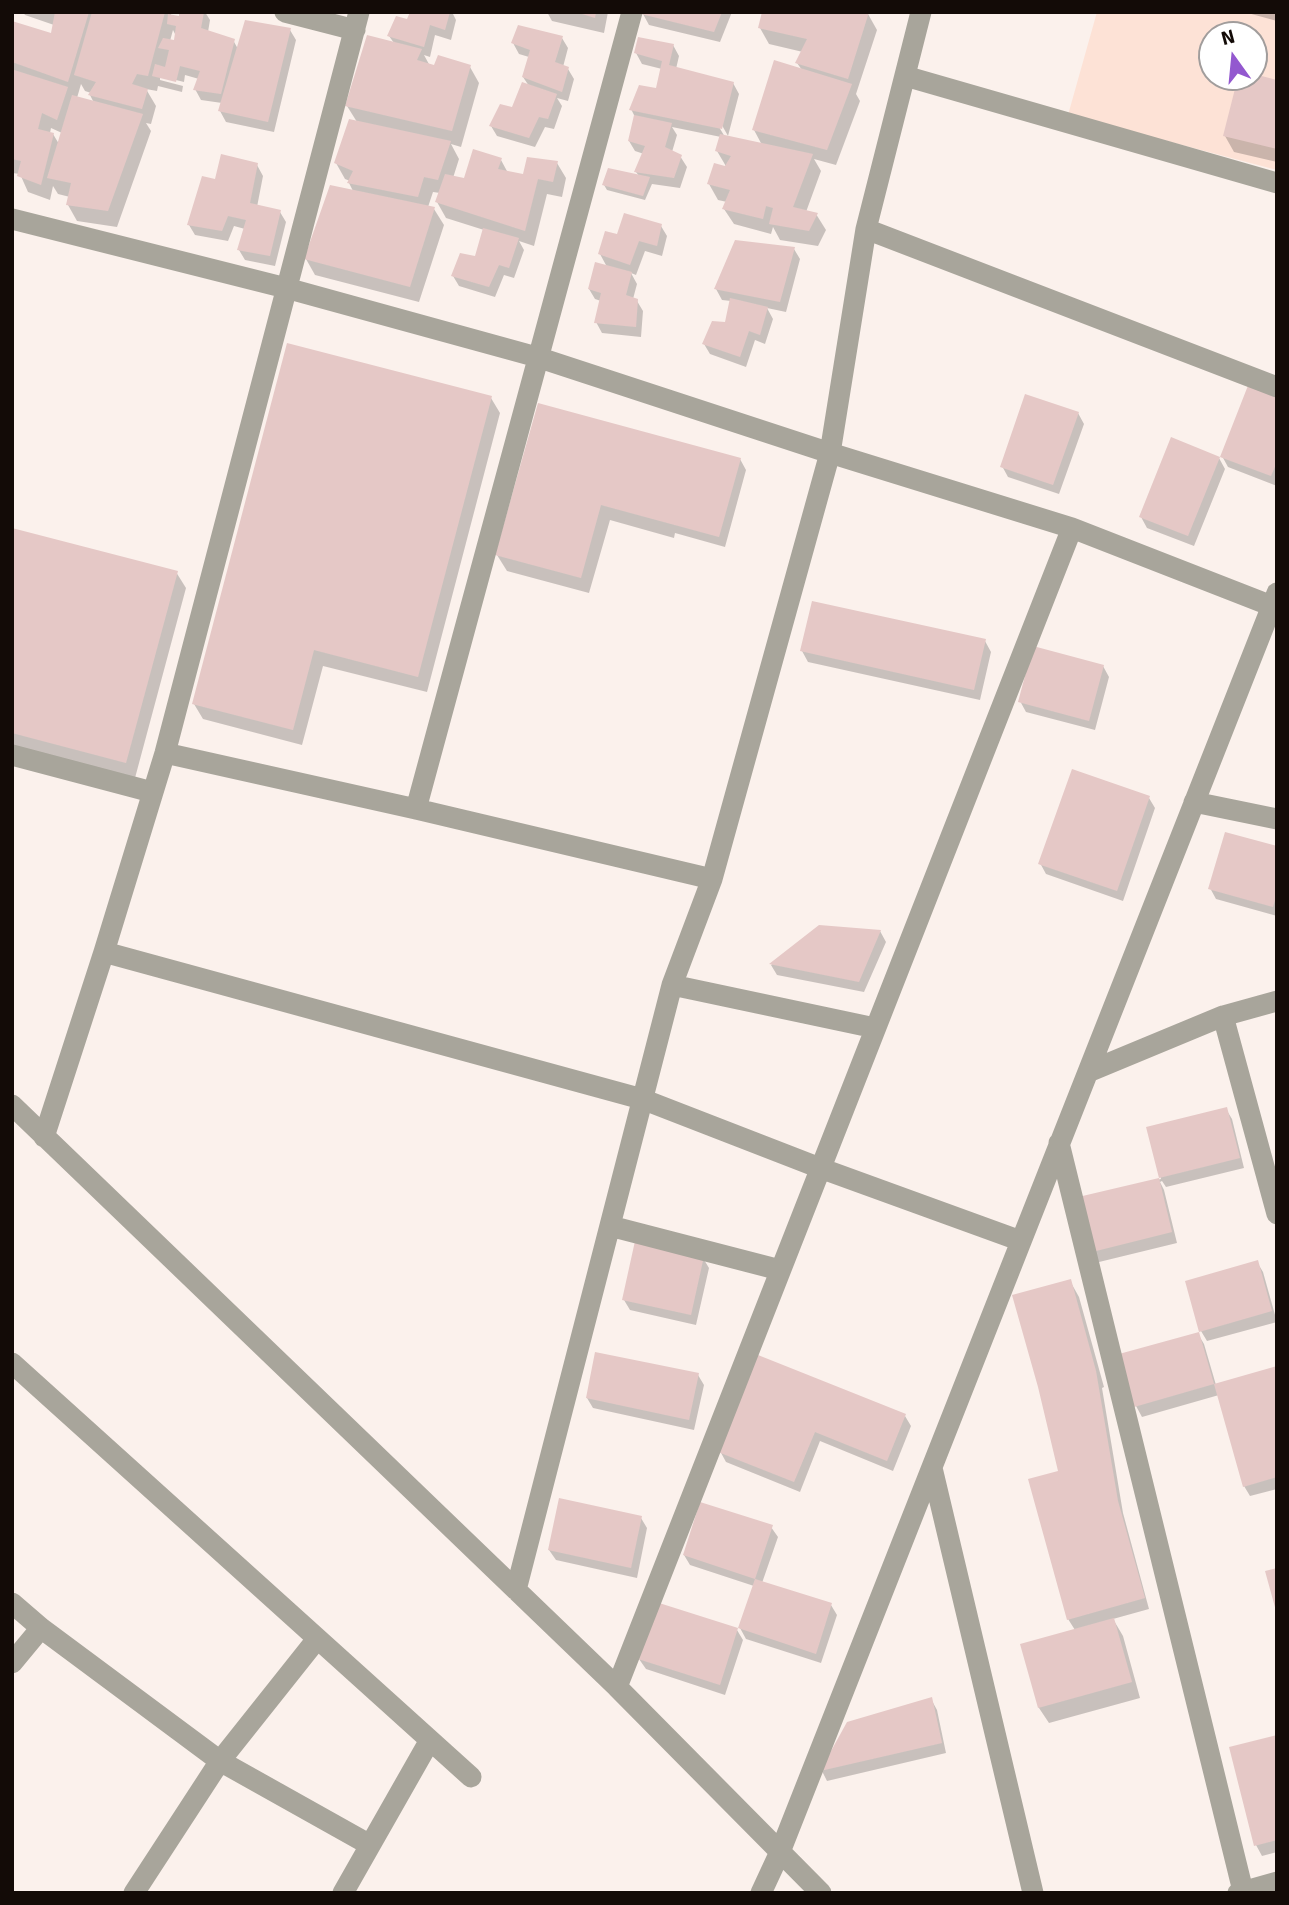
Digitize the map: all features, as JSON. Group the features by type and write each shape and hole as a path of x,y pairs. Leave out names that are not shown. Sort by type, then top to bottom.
{"street":[{"path":"44,1137 164,754 357,21 285,12"},
{"path":"416,809 632,12"},
{"path":"516,1590 672,985 712,879 830,453 866,229 921,12"},
{"path":"905,76 1277,183"},
{"path":"12,219 286,288 537,357 830,453 1072,528 1275,603 780,1852 761,1893"},
{"path":"866,229 1277,387"},
{"path":"617,1687 1072,528"},
{"path":"164,754 416,809 712,879"},
{"path":"12,755 152,792"},
{"path":"1194,802 1277,819"},
{"path":"104,952 642,1098 820,1168 1021,1241"},
{"path":"672,985 876,1028"},
{"path":"1088,1072 1223,1016 1277,1001"},
{"path":"1223,1016 1277,1214"},
{"path":"12,1105 617,1687 821,1893"},
{"path":"1059,1143 1240,1892 1277,1882"},
{"path":"610,1226 780,1270"},
{"path":"12,1363 471,1777"},
{"path":"932,1468 1032,1893"},
{"path":"12,1603 41,1628 220,1761 370,1845"},
{"path":"12,1663 41,1628"},
{"path":"134,1893 220,1761 317,1639"},
{"path":"343,1893 430,1741"}],"shaded area":[{"path":"1097,12 1277,12 1277,170 1068,115"}],"building":[{"path":"55,12 89,12 68,82 12,62 12,21 51,33"},
{"path":"92,12 165,12 148,76 137,74 132,84 148,89 142,109 88,95 96,82 74,75"},
{"path":"179,12 204,12 201,28 235,39 221,94 193,90 200,71 180,66 176,82 152,76 155,64 165,67 169,50 158,48 163,38 174,40 176,26 167,24 168,14 179,16"},
{"path":"410,12 450,12 445,30 430,25 424,47 387,36 396,16 407,19"},
{"path":"576,12 596,12 595,18"},
{"path":"722,12 714,32 641,14"},
{"path":"762,12 869,12 848,79 795,63 807,39 758,28"},
{"path":"245,20 291,28 268,122 218,111"},
{"path":"518,25 563,36 555,62 569,67 562,92 522,77 530,50 511,43"},
{"path":"367,35 422,49 417,60 434,65 438,55 471,65 452,131 345,106"},
{"path":"638,37 674,44 669,65 734,82 722,129 629,110 639,85 656,88 662,61 634,53"},
{"path":"774,60 852,84 827,150 752,130"},
{"path":"14,70 68,87 57,120 42,113 38,129 54,133 41,185 17,176 21,161 12,159"},
{"path":"1268,78 1277,80 1277,149 1223,136 1234,91 1268,91"},
{"path":"522,82 557,94 548,119 539,117 529,138 489,126 500,104 512,107"},
{"path":"72,95 143,114 108,211 66,205 71,183 47,178"},
{"path":"634,115 672,123 665,147 682,155 674,178 634,172 645,146 628,141"},
{"path":"349,119 451,141 438,180 424,177 418,197 347,183 353,171 334,163"},
{"path":"720,134 813,154 793,207 818,213 809,231 769,224 773,208 766,206 763,219 722,209 730,190 707,184 714,163 725,166 731,156 715,151"},
{"path":"473,149 502,158 498,169 523,174 527,157 558,161 553,182 538,179 525,231 435,202 445,174 464,178"},
{"path":"221,154 258,163 250,203 281,210 270,256 237,250 246,220 228,216 222,231 187,225 202,176 215,179"},
{"path":"608,168 650,177 643,196 602,185"},
{"path":"330,185 435,207 410,287 304,259"},
{"path":"624,213 662,224 657,246 639,241 630,265 598,254 605,231 617,234"},
{"path":"483,228 519,238 509,268 499,265 489,287 451,276 460,253 475,256"},
{"path":"735,240 795,247 780,302 714,289"},
{"path":"595,262 632,272 626,295 638,299 636,327 594,323 601,293 588,289"},
{"path":"730,298 768,307 760,335 749,331 740,357 702,344 712,321 725,322"},
{"path":"287,343 492,396 418,677 314,650 293,730 192,704"},
{"path":"1249,383 1277,394 1277,462 1271,476 1220,457"},
{"path":"1025,394 1079,412 1053,485 1000,467"},
{"path":"538,403 741,458 719,537 601,505 581,578 495,555"},
{"path":"1171,437 1220,457 1188,536 1139,517"},
{"path":"12,528 178,571 126,763 12,733"},
{"path":"812,601 986,639 974,690 800,651"},
{"path":"1033,646 1104,665 1089,721 1018,702"},
{"path":"1072,769 1150,796 1117,891 1038,864"},
{"path":"1225,832 1277,846 1277,893 1273,907 1208,889"},
{"path":"819,925 881,930 859,982 769,964"},
{"path":"1227,1107 1240,1158 1159,1178 1146,1127"},
{"path":"1159,1178 1172,1232 1088,1253 1074,1198"},
{"path":"635,1241 704,1256 691,1315 622,1300"},
{"path":"1258,1260 1272,1311 1199,1332 1185,1281"},
{"path":"1071,1279 1096,1371 1118,1501 1145,1598 1067,1620 1028,1479 1058,1471 1012,1295"},
{"path":"1199,1332 1214,1384 1134,1407 1119,1354"},
{"path":"595,1352 699,1373 689,1420 586,1398"},
{"path":"758,1355 906,1414 887,1461 815,1432 794,1482 718,1452"},
{"path":"1277,1366 1277,1477 1243,1487 1214,1384"},
{"path":"559,1498 642,1516 631,1568 548,1550"},
{"path":"700,1502 773,1525 755,1579 683,1555"},
{"path":"1277,1568 1277,1611 1276,1611 1265,1571"},
{"path":"755,1579 832,1603 816,1654 738,1628"},
{"path":"656,1602 738,1628 720,1685 638,1659"},
{"path":"1114,1618 1132,1682 1038,1708 1020,1644"},
{"path":"932,1697 942,1743 820,1771 847,1722"},
{"path":"1277,1735 1277,1840 1254,1846 1229,1747"}]}
